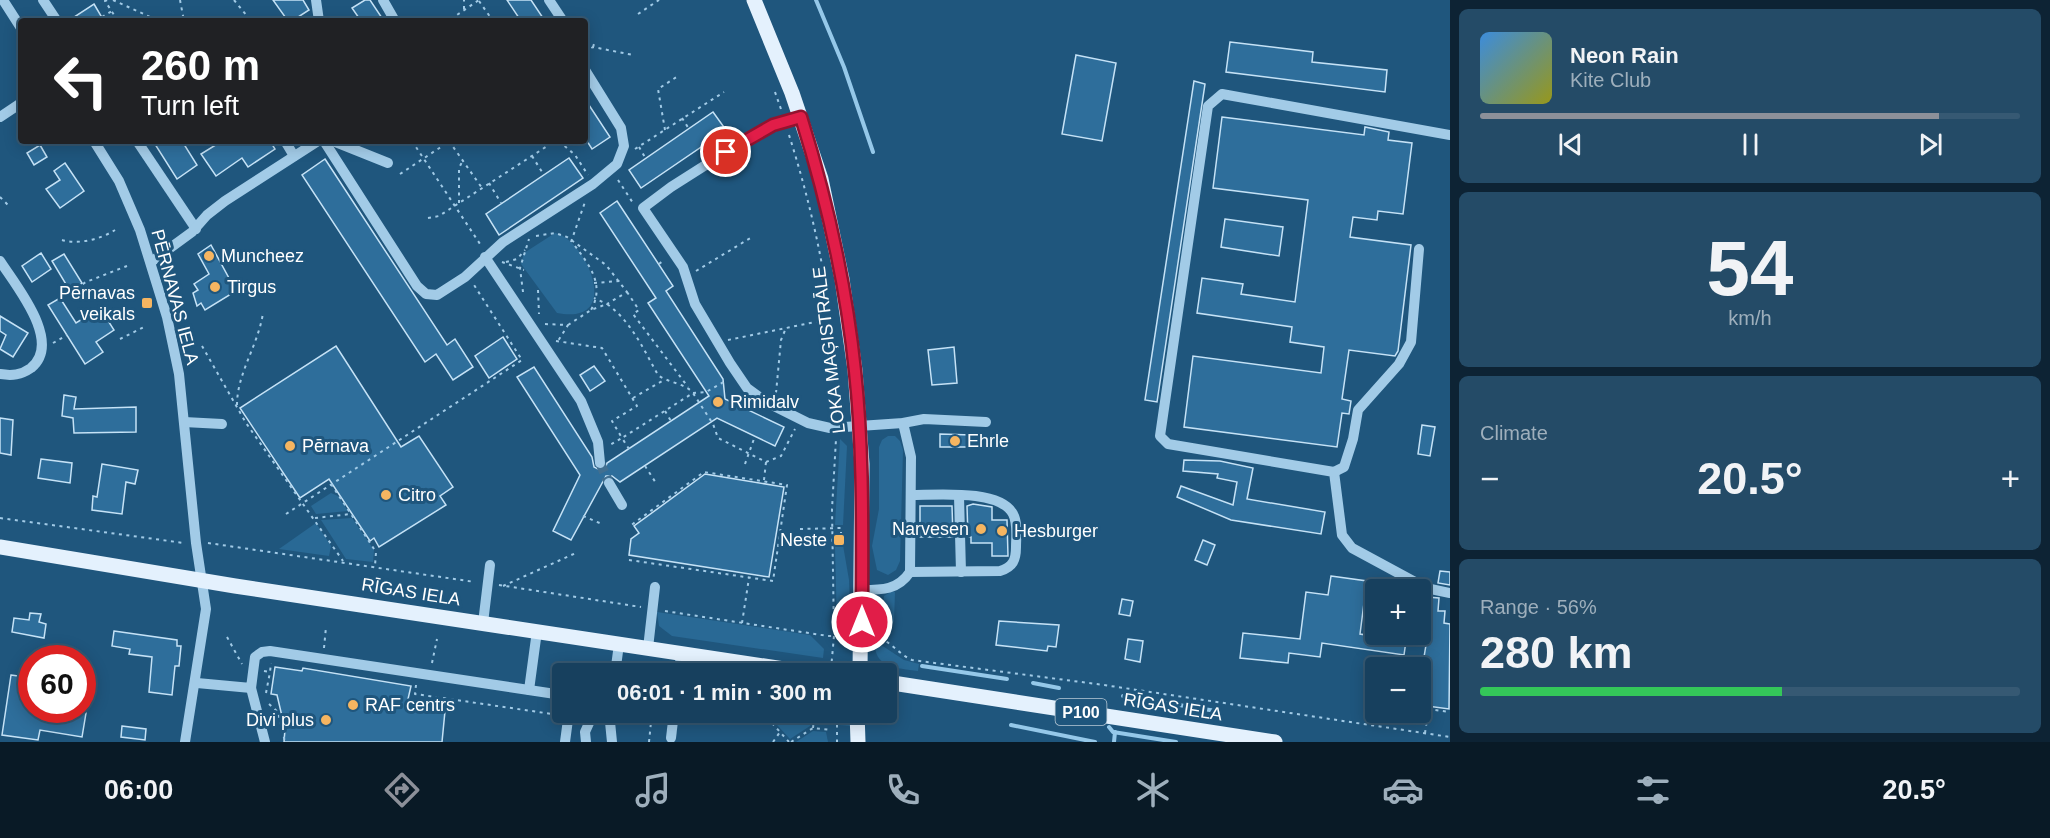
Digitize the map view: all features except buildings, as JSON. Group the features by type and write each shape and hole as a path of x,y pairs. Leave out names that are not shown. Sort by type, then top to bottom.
{"main road":[{"name":"LOKA MAĢISTRĀLE","path":"754,0 801,117 821,179 842,279 855,370 859,427 862,590 861,663"},
{"name":"RĪGAS IELA","path":"0,547 746,663"},
{"name":"RĪGAS IELA","path":"897,684 1275,742"},
{"path":"858,723 858,742"}],"street":[{"path":"18,24 5,4 19,0"},
{"path":"43,0 55,18"},
{"path":"316,0 319,18"},
{"path":"383,0 393,18"},
{"path":"549,0 561,18"},
{"path":"326,144 417,286 426,294 437,295 467,275 486,256 612,170 621,156 624,139 621,128 588,75"},
{"path":"1419,249 1411,342 1399,364 1358,410 1344,467 1334,472 1168,444 1160,436 1208,106 1222,94 1450,135"},
{"path":"0,117 18,105"},
{"path":"801,117 784,121 756,133 643,208 683,267 690,293 717,342 747,388 772,405 808,423 836,428 903,423 924,419 986,422"},
{"name":"PĒRNAVAS IELA","path":"96,144 129,201 150,262 176,356 196,543 206,609 197,682 185,742"},
{"path":"139,144 166,188 196,229"},
{"path":"287,144 294,156"},
{"path":"150,262 196,229 218,205 313,144"},
{"path":"340,144 388,163"},
{"path":"486,256 581,401 600,450 600,464"},
{"path":"0,261 40,328 43,347 36,364 22,374 0,374"},
{"path":"184,422 222,424"},
{"path":"862,590 884,590 897,585 910,572 911,458 903,423"},
{"path":"1334,472 1342,535 1352,548 1426,588 1450,592"},
{"path":"609,483 622,506"},
{"path":"910,572 1008,569 1016,556 1016,520 1012,512 996,500 959,496 911,495"},
{"path":"959,496 961,572"},
{"path":"483,623 490,565"},
{"path":"648,648 655,586"},
{"path":"529,690 537,631"},
{"path":"616,663 619,644"},
{"path":"265,742 251,688 255,657 262,652 552,693"},
{"path":"680,663 681,653"},
{"path":"197,682 251,688"},
{"path":"565,742 568,723"},
{"path":"586,742 585,732 589,723"},
{"path":"610,723 612,742"},
{"path":"671,738 673,723"}],"path":[{"path":"107,0 105,1 116,18"},
{"path":"112,0 152,18"},
{"path":"180,0 183,18"},
{"path":"234,0 248,18"},
{"path":"464,0 464,11"},
{"path":"453,18 479,0 491,18"},
{"path":"638,14 659,0"},
{"path":"102,17 112,11"},
{"path":"588,50 593,47 595,41"},
{"path":"593,47 633,56"},
{"path":"665,130 658,89 678,76"},
{"path":"774,88 813,219 834,340 837,454 832,528 834,636 831,663"},
{"path":"621,156 639,147 724,92"},
{"path":"682,118 689,129"},
{"path":"414,144 486,256"},
{"path":"400,174 446,144"},
{"path":"452,144 482,188"},
{"path":"428,218 439,216 550,144"},
{"path":"562,144 575,155 593,184"},
{"path":"639,147 646,159"},
{"path":"532,156 544,175"},
{"path":"459,203 459,168 462,162"},
{"path":"612,170 634,204 644,206"},
{"path":"489,183 501,203"},
{"path":"0,197 8,205"},
{"path":"577,205 585,202 572,243 596,283 595,299 591,310"},
{"path":"62,240 72,243 106,235 115,230"},
{"path":"520,243 541,230"},
{"path":"531,236 561,234 606,265 620,281 639,310 633,314 693,393 713,424 718,438 766,462 781,456 799,418"},
{"path":"523,296 520,268 531,236"},
{"path":"686,277 752,237"},
{"path":"503,262 517,259 526,248"},
{"path":"501,256 499,261 501,270"},
{"path":"70,292 86,282 127,267"},
{"path":"286,514 522,360 467,275"},
{"path":"596,283 620,281"},
{"path":"538,290 539,323 568,325"},
{"path":"557,341 568,325 591,310 627,292"},
{"path":"595,299 619,312 658,375 664,380 689,389"},
{"path":"237,407 238,387 259,334 263,313"},
{"path":"717,342 820,321"},
{"path":"120,339 144,327"},
{"path":"772,405 776,394 781,340 786,328"},
{"path":"50,344 67,335"},
{"path":"548,340 602,348 637,406 612,421 629,449"},
{"path":"202,346 237,407 301,504 315,518 344,562"},
{"path":"600,450 693,393 706,392 736,373"},
{"path":"632,398 664,380"},
{"path":"665,411 671,421"},
{"path":"746,464 747,453 755,436"},
{"path":"764,480 766,462"},
{"path":"645,466 656,483"},
{"path":"629,560 773,581 787,485 704,472 630,526"},
{"path":"331,484 376,552 375,567"},
{"path":"315,518 351,514"},
{"path":"583,516 602,524"},
{"path":"0,518 196,543 227,544 834,636"},
{"path":"800,529 841,528 842,543"},
{"path":"503,586 578,552"},
{"path":"742,623 749,578"},
{"path":"322,659 326,627"},
{"path":"862,635 883,638 902,656 912,660 1104,685 1450,737"},
{"path":"227,637 237,660 245,667 270,672"},
{"path":"430,677 437,639"},
{"path":"271,662 266,693 269,707 278,712 285,742"},
{"path":"268,678 273,679"},
{"path":"417,684 415,694 552,714"},
{"path":"1425,733 1428,708 1450,712"},
{"path":"649,742 651,723"},
{"path":"772,723 790,742 813,728 831,730"},
{"path":"813,728 814,723"},
{"path":"837,723 837,742"},
{"path":"773,742 780,732"}],"shaded area":[{"path":"555,233 566,238 578,249 593,280 594,295 590,307 578,314 557,313 521,264 524,253"},
{"path":"888,436 895,436 900,441 903,450 900,561 896,570 888,575 877,570 872,546 879,509 879,447 882,440"},
{"path":"840,439 847,446 843,525 835,525"},
{"path":"331,493 338,496 348,511 316,514 311,506"},
{"path":"352,518 374,550 373,562 346,559 321,520"},
{"path":"316,523 331,546 329,556 279,549"},
{"path":"843,545 849,580 851,627 837,626 835,546"},
{"path":"892,591 895,592 894,621 891,626 876,627 881,620 884,596"},
{"path":"657,612 810,635 824,649 823,658 672,636 659,626"},
{"path":"875,641 904,660 919,664 918,671 897,667 897,663 884,663 875,650"},
{"path":"775,723 811,723 810,726 790,739"},
{"path":"839,723 852,723 852,726"},
{"path":"813,731 826,732 828,742 796,742"}],"waterway":[{"path":"816,0 844,67 873,152"},
{"path":"922,666 1007,679"},
{"path":"1033,683 1059,688"},
{"path":"1123,696 1216,711"},
{"path":"1011,725 1095,742"},
{"path":"1109,727 1113,732 1176,742"},
{"path":"1114,742 1115,732"}],"tunnel":[{"path":"600,463 609,483"}],"place":[{"name":"Muncheez","path":"209,256"},
{"name":"Tirgus","path":"215,287"},
{"name":"Pērnavas veikals","path":"147,303"},
{"name":"Rimidalv","path":"718,402"},
{"name":"Ehrle","path":"955,441"},
{"name":"Pērnava","path":"290,446"},
{"name":"Citro","path":"386,495"},
{"name":"Narvesen","path":"981,529"},
{"name":"Hesburger","path":"1002,531"},
{"name":"Neste","path":"839,540"},
{"name":"RAF centrs","path":"353,705"},
{"name":"Divi plus","path":"326,720"}],"route":[{"path":"726,152 773,125 801,117 821,179 842,279 855,370 862,464 862,622"}]}
